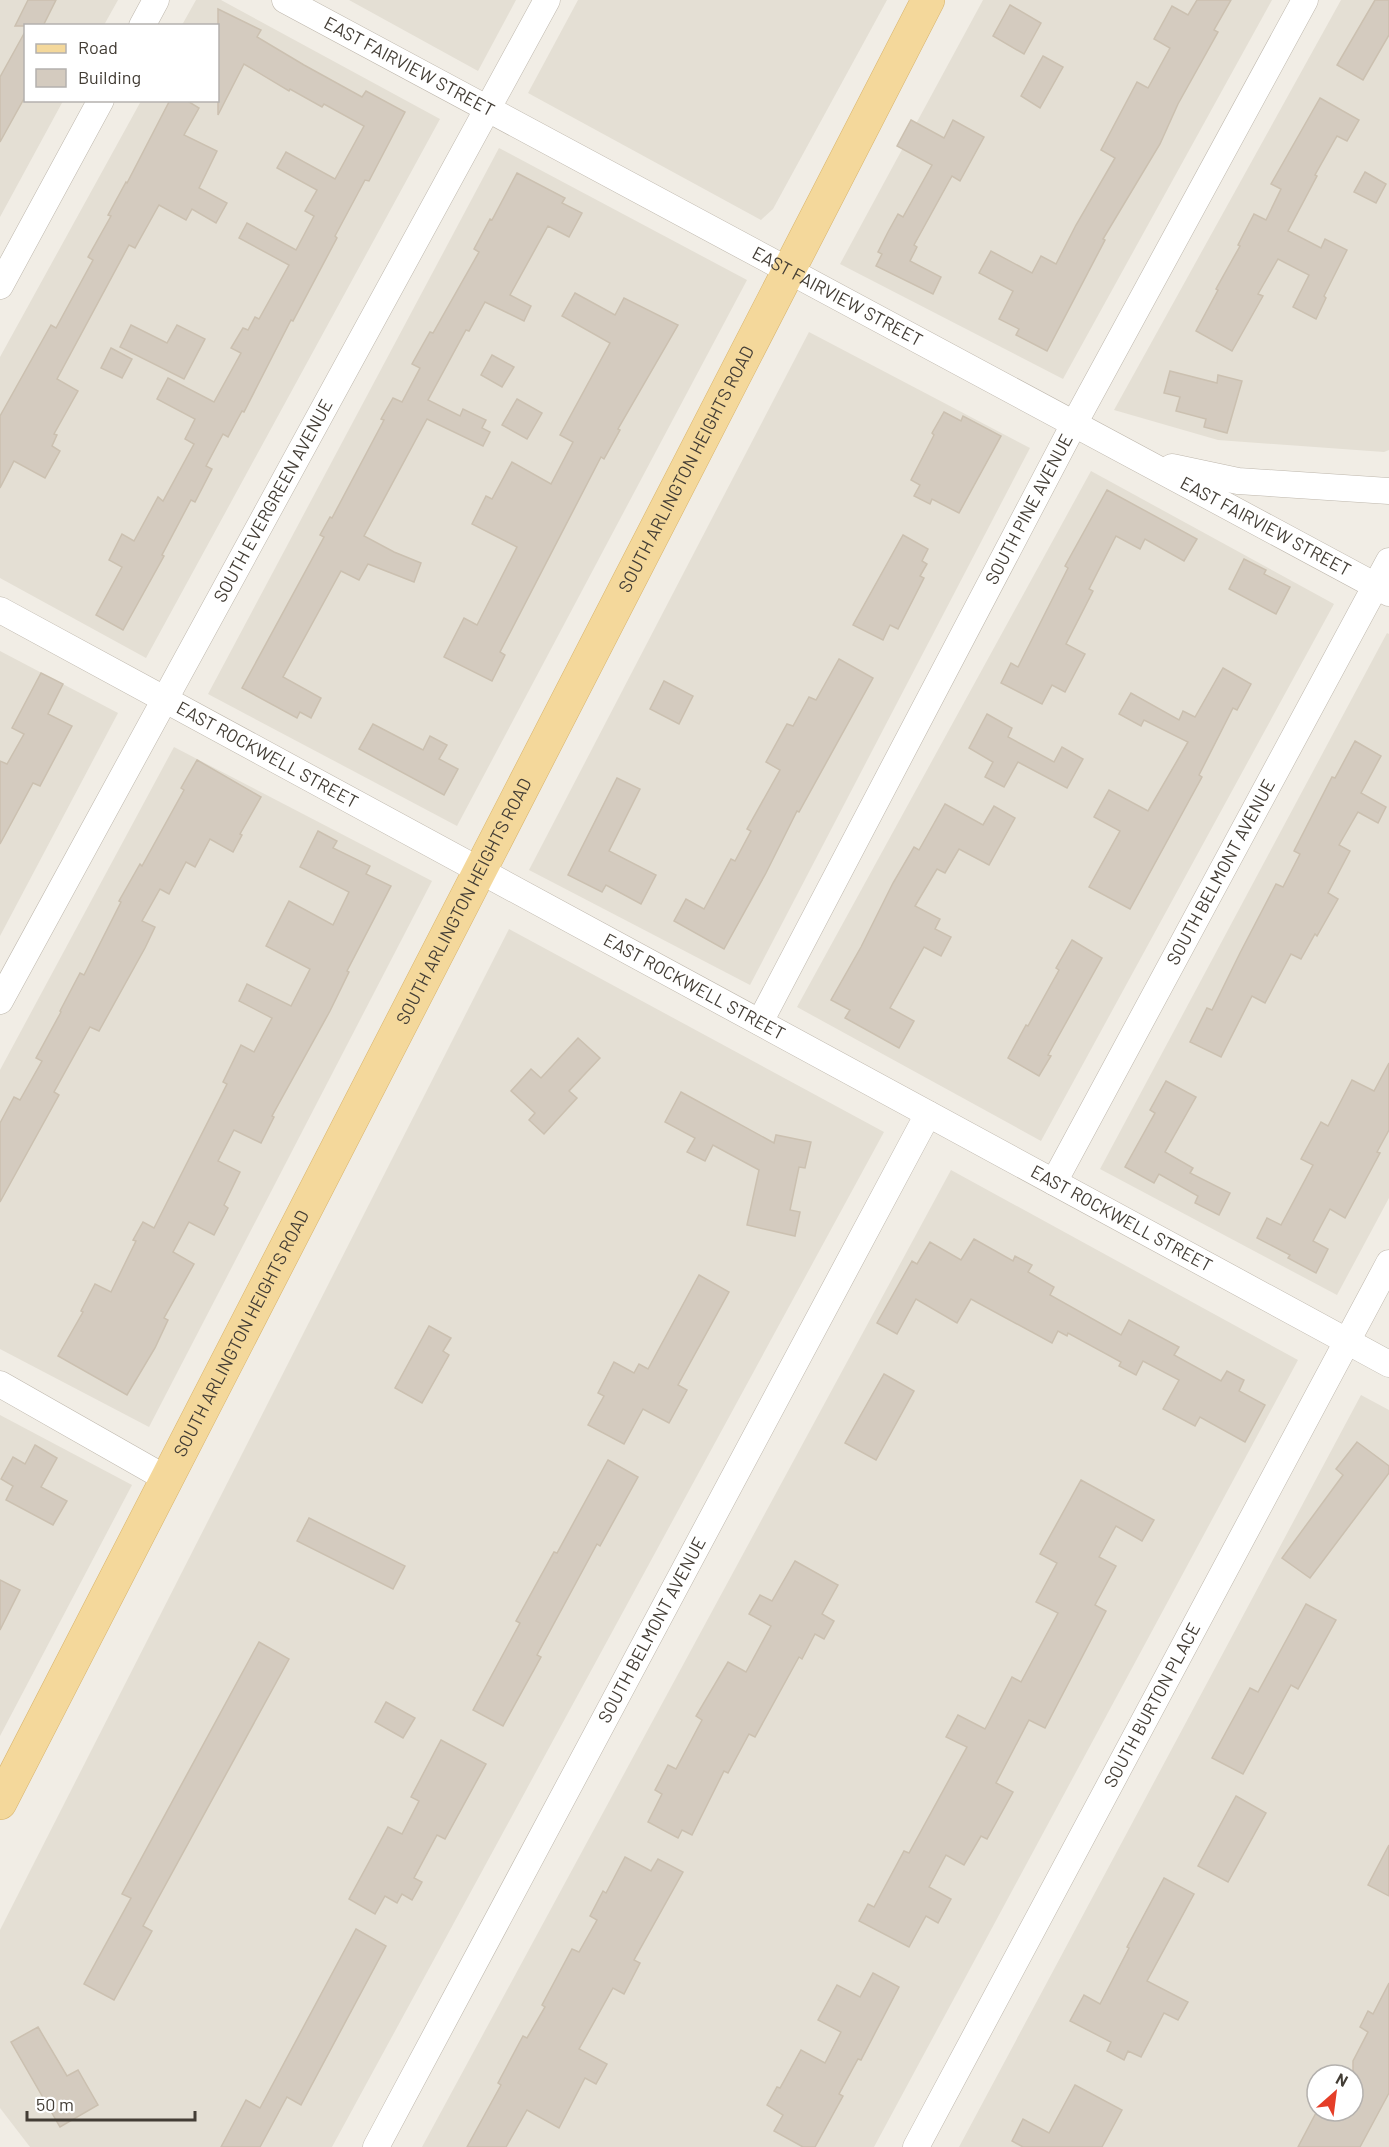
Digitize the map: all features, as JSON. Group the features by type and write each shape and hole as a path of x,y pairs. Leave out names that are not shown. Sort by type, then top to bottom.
{"main road":[{"name":"SOUTH ARLINGTON HEIGHTS ROAD","path":"0,1803 928,0"}],"street":[{"path":"143,24 156,0"},
{"name":"EAST FAIRVIEW STREET","path":"285,0 1382,589"},
{"name":"SOUTH EVERGREEN AVENUE","path":"0,1001 547,0"},
{"name":"SOUTH PINE AVENUE","path":"760,1022 1074,423 1305,0"},
{"path":"0,286 100,102"},
{"path":"1143,461 1238,481 1389,491"},
{"name":"SOUTH BELMONT AVENUE","path":"1054,1182 1382,589 1389,561"},
{"name":"EAST ROCKWELL STREET","path":"0,610 1389,1364"},
{"name":"SOUTH BELMONT AVENUE","path":"376,2147 928,1114"},
{"name":"SOUTH BURTON PLACE","path":"916,2147 1389,1263"},
{"path":"0,1384 167,1479"}],"shaded area":[{"path":"0,0 118,0 105,24 24,24 24,102 62,102 0,217"},
{"path":"196,0 221,0 440,119 146,658 0,578 0,357 140,102 219,102 219,24 183,24"},
{"path":"349,0 516,0 478,71"},
{"path":"578,0 887,0 773,209 761,220 528,93"},
{"path":"983,0 1272,0 1063,379 840,264"},
{"path":"1341,0 1389,0 1389,450 1384,452 1218,440 1114,410"},
{"path":"499,148 747,280 457,826 208,694"},
{"path":"809,332 1030,448 750,985 529,870"},
{"path":"1091,471 1334,604 1041,1141 797,1007"},
{"path":"1387,633 1389,634 1389,1198 1337,1295 1100,1169"},
{"path":"0,651 118,713 0,936"},
{"path":"174,747 432,881 149,1427 0,1349 0,1070"},
{"path":"509,929 884,1132 332,2147 30,2147 0,2108 0,1930"},
{"path":"951,1170 1298,1360 874,2147 422,2147"},
{"path":"1361,1395 1389,1410 1389,2147 959,2147"},
{"path":"0,1415 132,1485 0,1736"}],"building":[{"path":"28,0 56,0 44,24 15,26"},
{"path":"1197,0 1231,0 1214,30 1218,32 1178,104 1160,144 1103,239 1105,240 1047,351 1016,335 1019,329 999,319 1013,291 979,273 991,251 1032,273 1041,256 1056,264 1115,158 1101,150 1137,82 1148,88 1170,48 1154,39 1172,6 1188,15"},
{"path":"1375,0 1389,0 1389,35 1363,80 1337,65"},
{"path":"1010,5 1041,23 1024,54 993,36"},
{"path":"218,9 261,30 257,37 362,97 366,91 405,112 369,181 365,180 335,236 337,238 293,321 291,320 244,412 242,411 228,437 223,434 206,466 212,469 195,502 191,500 162,555 164,556 123,630 96,615 122,567 109,560 122,534 134,541 158,497 163,501 194,444 185,439 195,419 157,399 168,378 214,402 241,353 231,348 243,328 248,330 255,317 259,319 289,265 239,238 247,223 296,250 314,216 305,211 317,190 277,168 286,152 335,179 364,126 324,104 322,107 290,89 289,91 244,64 218,115"},
{"path":"24,34 24,99 0,142 0,77"},
{"path":"1043,56 1063,67 1040,108 1021,96"},
{"path":"1320,98 1359,120 1347,141 1337,136 1288,231 1321,248 1325,239 1347,250 1324,296 1326,298 1316,319 1293,307 1309,275 1278,259 1258,294 1263,296 1232,351 1196,331 1254,214 1266,220 1281,189 1271,184"},
{"path":"169,102 189,102 199,108 184,135 217,151 199,188 227,203 216,223 192,209 186,220 159,205 135,248 129,245 57,379 78,391 54,434 57,435 52,446 60,451 45,478 14,461 0,488 0,416 51,325 56,328 93,260 88,257 111,216 108,215"},
{"path":"911,120 944,138 953,120 984,137 960,181 952,176 914,245 917,247 910,261 941,277 933,294 876,266 882,254 878,252 888,232 898,214 903,217 932,165 897,146"},
{"path":"1365,172 1386,184 1376,203 1354,192"},
{"path":"517,173 565,198 562,203 582,213 569,237 548,226 510,295 531,306 524,321 485,302 469,331 466,330 428,400 460,416 463,409 486,420 482,428 490,432 483,446 427,419 364,536 421,563 414,582 368,564 359,580 341,571 283,677 321,698 311,718 300,712 297,718 242,688 324,537 320,535 330,517 332,518 384,420 381,419 393,398 402,402 420,368 412,364 430,332 433,333 479,252 474,249"},
{"path":"575,293 615,315 624,298 678,325 618,429 620,430 604,459 601,457 500,652 505,655 492,681 444,657 464,618 477,625 517,547 472,524 486,496 492,499 512,462 551,484 573,442 560,435 610,343 562,316"},
{"path":"131,325 167,343 177,325 205,339 184,379 120,347"},
{"path":"111,348 132,359 122,378 101,368"},
{"path":"492,355 514,367 502,387 481,375"},
{"path":"1170,371 1217,383 1218,375 1242,381 1227,433 1204,427 1206,419 1176,411 1180,397 1164,393"},
{"path":"517,399 542,413 527,439 502,425"},
{"path":"944,412 961,421 963,416 1001,436 959,513 932,499 930,504 914,496 920,485 911,480"},
{"path":"1107,490 1197,539 1184,561 1145,539 1140,549 1116,536 1089,589 1093,591 1066,644 1085,654 1065,692 1052,685 1042,704 1001,683 1011,663 1018,667 1068,568 1065,566"},
{"path":"903,535 928,549 922,561 927,564 920,576 924,578 898,629 890,625 883,640 853,625"},
{"path":"1244,559 1266,570 1264,574 1290,587 1276,614 1229,589"},
{"path":"839,659 873,678 799,812 797,811 724,949 674,921 686,899 704,909 731,859 735,861 751,831 747,829 780,770 766,762 787,724 793,726 809,697 816,700"},
{"path":"1223,668 1251,684 1237,710 1233,708 1199,775 1202,777 1130,909 1089,887 1120,831 1094,817 1109,790 1148,811 1188,742 1144,720 1141,726 1119,714 1131,693 1179,720 1183,711 1195,717"},
{"path":"41,673 63,684 48,714 72,726 40,786 33,783 0,844 0,761 7,764 24,734 12,728"},
{"path":"664,681 693,696 679,724 650,709"},
{"path":"987,714 1012,728 1008,737 1054,762 1062,747 1083,759 1067,788 1018,762 1004,787 985,777 993,762 969,748"},
{"path":"373,724 423,750 430,736 447,745 439,759 458,769 444,795 359,749"},
{"path":"1355,741 1381,756 1361,793 1386,807 1378,823 1358,812 1339,845 1350,851 1328,893 1338,899 1301,959 1291,954 1265,1003 1252,996 1221,1057 1190,1042 1207,1008 1212,1010 1276,884 1283,887 1300,854 1294,851 1332,777 1335,778"},
{"path":"197,760 261,797 240,834 242,835 233,852 210,839 195,867 186,862 169,894 160,889 142,921 155,927 145,948 99,1031 90,1027 54,1092 59,1095 0,1202 0,1123 14,1097 20,1100 42,1061 36,1058 60,1011 80,973 84,975 121,902 119,901 140,864 142,866 184,790 181,788"},
{"path":"617,778 640,789 609,851 656,875 641,904 606,885 602,892 568,875"},
{"path":"945,804 983,825 994,806 1015,818 989,865 959,849 945,873 937,869 915,906 940,919 935,929 951,937 941,956 924,947 890,1008 914,1021 899,1048 845,1018 850,1010 831,1000 893,883 914,847 919,850"},
{"path":"318,831 337,841 333,848 370,866 366,874 391,886 347,971 349,972 330,1011 272,1116 274,1117 261,1143 234,1130 218,1161 240,1172 224,1205 228,1208 214,1235 189,1222 173,1252 194,1264 164,1318 168,1320 155,1348 127,1395 58,1356 83,1312 81,1311 95,1284 111,1292 143,1222 154,1228 227,1084 223,1082 241,1045 254,1052 272,1018 239,1001 247,984 291,1006 310,969 266,946 289,901 333,925 349,892 300,867"},
{"path":"1072,940 1102,958 1048,1055 1051,1056 1039,1076 1008,1058 1059,970 1056,968"},
{"path":"578,1038 600,1058 569,1091 577,1098 544,1134 529,1120 535,1113 511,1091 531,1069 541,1078"},
{"path":"1389,1063 1389,1130 1377,1152 1380,1153 1345,1218 1330,1209 1313,1241 1328,1249 1316,1273 1288,1258 1290,1255 1257,1238 1267,1218 1281,1225 1313,1165 1301,1159 1321,1122 1328,1126 1352,1080 1374,1091"},
{"path":"1166,1081 1196,1097 1165,1152 1193,1168 1190,1173 1230,1193 1219,1215 1195,1203 1198,1196 1159,1174 1154,1183 1125,1167 1155,1113 1150,1110"},
{"path":"681,1092 774,1143 776,1135 811,1142 805,1168 799,1167 790,1210 800,1212 795,1236 747,1225 759,1170 713,1145 705,1161 687,1152 695,1138 665,1122"},
{"path":"974,1239 1013,1261 1015,1256 1032,1265 1028,1272 1054,1287 1050,1295 1121,1335 1129,1320 1179,1347 1174,1355 1221,1381 1227,1371 1244,1380 1239,1391 1265,1405 1245,1442 1200,1417 1195,1426 1163,1409 1179,1380 1143,1361 1136,1375 1119,1366 1121,1362 1068,1333 1067,1336 1058,1331 1052,1343 971,1299 957,1323 916,1299 897,1334 877,1323 912,1261 917,1264 930,1242 961,1260"},
{"path":"699,1275 729,1292 678,1385 687,1390 669,1423 643,1409 624,1444 588,1425 604,1396 598,1393 614,1362 634,1373 639,1364 648,1369"},
{"path":"429,1326 451,1338 443,1351 449,1355 422,1403 395,1388"},
{"path":"884,1374 914,1391 876,1460 845,1443"},
{"path":"1357,1442 1389,1466 1389,1473 1310,1578 1282,1558 1343,1475 1336,1469"},
{"path":"35,1445 57,1458 41,1487 67,1501 53,1525 6,1500 13,1486 1,1479 13,1457 25,1464"},
{"path":"608,1460 638,1477 600,1546 597,1544 537,1655 541,1657 503,1726 473,1710 520,1623 516,1621 554,1552 557,1553"},
{"path":"1081,1480 1154,1520 1142,1541 1116,1526 1099,1557 1116,1566 1095,1605 1106,1611 1045,1728 1029,1720 996,1783 1013,1792 987,1839 981,1836 964,1865 946,1855 929,1887 951,1899 938,1923 926,1916 909,1947 859,1921 868,1904 874,1907 904,1851 909,1853 967,1747 946,1737 958,1715 985,1729 1012,1677 1021,1682 1058,1613 1036,1602 1057,1563 1040,1554"},
{"path":"309,1518 405,1566 393,1589 297,1541"},
{"path":"795,1561 838,1585 822,1614 834,1621 824,1639 815,1634 802,1659 799,1657 755,1737 749,1734 728,1773 724,1771 692,1835 682,1830 678,1838 648,1822 662,1794 655,1790 668,1765 676,1769 702,1720 696,1716 728,1662 746,1672 771,1626 749,1614 760,1595 772,1601"},
{"path":"0,1580 20,1590 0,1630"},
{"path":"1306,1604 1336,1620 1298,1689 1291,1685 1243,1774 1212,1758 1250,1688 1258,1692"},
{"path":"259,1642 289,1659 143,1926 152,1931 114,2000 84,1984 131,1898 122,1894"},
{"path":"386,1702 415,1718 403,1738 375,1722"},
{"path":"441,1740 486,1764 445,1839 437,1835 414,1878 422,1882 412,1900 402,1894 397,1903 385,1896 375,1914 349,1899 388,1827 402,1834 419,1801 411,1797"},
{"path":"1236,1796 1266,1813 1228,1882 1198,1866"},
{"path":"1389,1845 1389,1896 1368,1885"},
{"path":"625,1857 651,1871 658,1859 683,1872 634,1960 640,1963 624,1994 613,1988 579,2049 607,2064 596,2084 585,2078 559,2128 527,2110 506,2147 467,2147 501,2085 498,2083 523,2036 527,2038 545,2007 542,2005 572,1949 579,1952 597,1920 590,1916 603,1891 606,1893"},
{"path":"1164,1878 1194,1894 1147,1981 1188,2002 1178,2020 1164,2013 1141,2057 1128,2051 1124,2060 1107,2051 1111,2042 1070,2021 1084,1995 1100,2004"},
{"path":"356,1929 386,1946 301,2105 287,2097 260,2147 221,2147 246,2100 260,2108"},
{"path":"873,1973 899,1987 861,2060 858,2059 839,2094 843,2096 815,2147 803,2147 774,2131 783,2115 767,2105 777,2087 780,2088 801,2050 825,2063 841,2032 818,2020 837,1985 860,1997"},
{"path":"1389,1983 1389,2093 1360,2147 1298,2147 1311,2123 1365,2123 1365,2063 1353,2063 1353,2061 1368,2032 1360,2027 1368,2011 1373,2014"},
{"path":"38,2027 67,2076 78,2070 98,2105 60,2127 11,2042"},
{"path":"1075,2085 1122,2110 1102,2147 1023,2147 1012,2141 1023,2119 1049,2133"}]}
